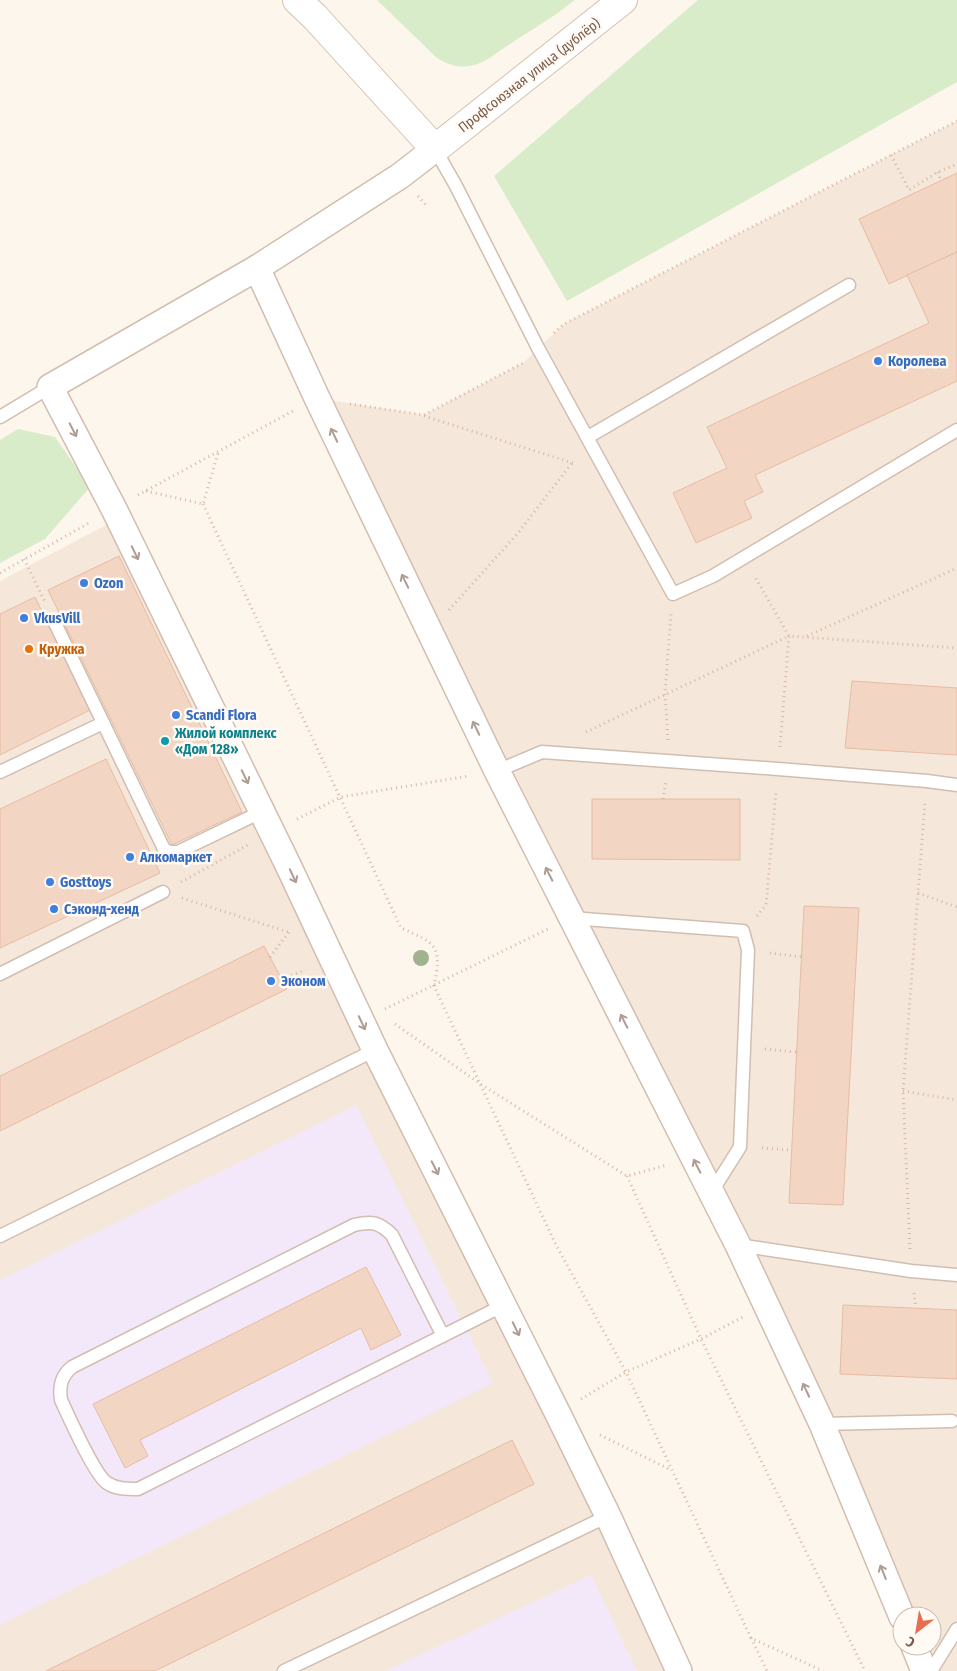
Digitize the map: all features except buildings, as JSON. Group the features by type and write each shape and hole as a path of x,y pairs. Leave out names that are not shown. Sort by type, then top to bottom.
{"street":[{"name":"Профсоюзная улица (дублёр)","path":"435,149 623,0"},
{"path":"306,6 435,149 400,176 257,268 50,387 114,509 375,1050 608,1516 679,1671"},
{"path":"257,268 316,398 497,771 738,1245 822,1424 897,1606"},
{"path":"918,1656 924,1671"}],"lane":[{"path":"435,149 456,186 538,348 673,594 713,576 957,430"},
{"path":"588,437 849,286"},
{"path":"0,417 50,387"},
{"path":"54,621 162,845 167,851 178,852 266,822"},
{"path":"0,772 103,723"},
{"path":"497,771 542,752 778,769 957,785"},
{"path":"0,974 163,892"},
{"path":"572,918 743,931 748,950 740,1147 711,1193"},
{"path":"0,1236 375,1050"},
{"path":"443,1336 392,1235 383,1226 369,1222 354,1225 72,1367 65,1373 59,1387 61,1400 95,1468 106,1482 123,1490 138,1489 443,1336 504,1305"},
{"path":"738,1245 911,1271 957,1274"},
{"path":"822,1424 952,1421"},
{"path":"284,1671 608,1516"},
{"path":"932,1671 957,1629"}],"path":[{"path":"424,415 523,362 564,324 957,121"},
{"path":"891,155 909,190 938,172 957,164"},
{"path":"938,172 941,181"},
{"path":"0,573 219,450 316,398 424,415 607,474"},
{"path":"219,450 203,504 401,928 428,940 436,949 438,968 434,986 556,1245 626,1372 767,1671"},
{"path":"429,632 518,533 572,463"},
{"path":"146,491 203,504"},
{"path":"743,931 766,905 790,636 744,557"},
{"path":"24,559 54,621"},
{"path":"805,637 957,568"},
{"path":"669,761 665,694 673,594"},
{"path":"542,752 790,636 957,648"},
{"path":"163,892 266,822 341,797 497,771"},
{"path":"911,1271 903,1091 927,781"},
{"path":"163,892 324,944"},
{"path":"918,893 957,907"},
{"path":"375,1050 378,1013 572,918"},
{"path":"270,957 289,932"},
{"path":"748,950 802,957"},
{"path":"282,980 305,970"},
{"path":"394,1024 482,1085 627,1176 701,1339 865,1671"},
{"path":"744,1047 796,1052"},
{"path":"903,1091 957,1100"},
{"path":"740,1147 791,1150"},
{"path":"627,1176 693,1158"},
{"path":"558,1414 626,1372 701,1339 766,1305"},
{"path":"558,1414 671,1470"},
{"path":"751,1638 823,1671"}],"shaded area":[{"path":"957,121 957,1671 924,1671 918,1656 942,1656 942,1606 898,1606 822,1424 317,398 424,415 523,363 564,324"},
{"path":"121,517 682,1671 0,1671 0,581"},
{"path":"356,1105 493,1383 0,1625 0,1280"},
{"path":"591,1575 637,1671 386,1671"}],"green space":[{"path":"377,0 575,0 486,60 464,67 450,64 437,58"},
{"path":"698,0 957,0 957,82 567,301 494,176"},
{"path":"18,429 55,437 90,487 45,539 0,563 0,440"}],"place":[{"name":"Королева","path":"878,361"},
{"name":"Ozon","path":"84,583"},
{"name":"VkusVill","path":"24,618"},
{"name":"Кружка","path":"29,649"},
{"name":"Scandi Flora","path":"176,715"},
{"name":"Жилой комплекс «Дом 128»","path":"165,741"},
{"name":"Алкомаркет","path":"130,857"},
{"name":"Gosttoys","path":"50,882"},
{"name":"Сэконд-хенд","path":"54,909"},
{"name":"Эконом","path":"271,981"}]}
